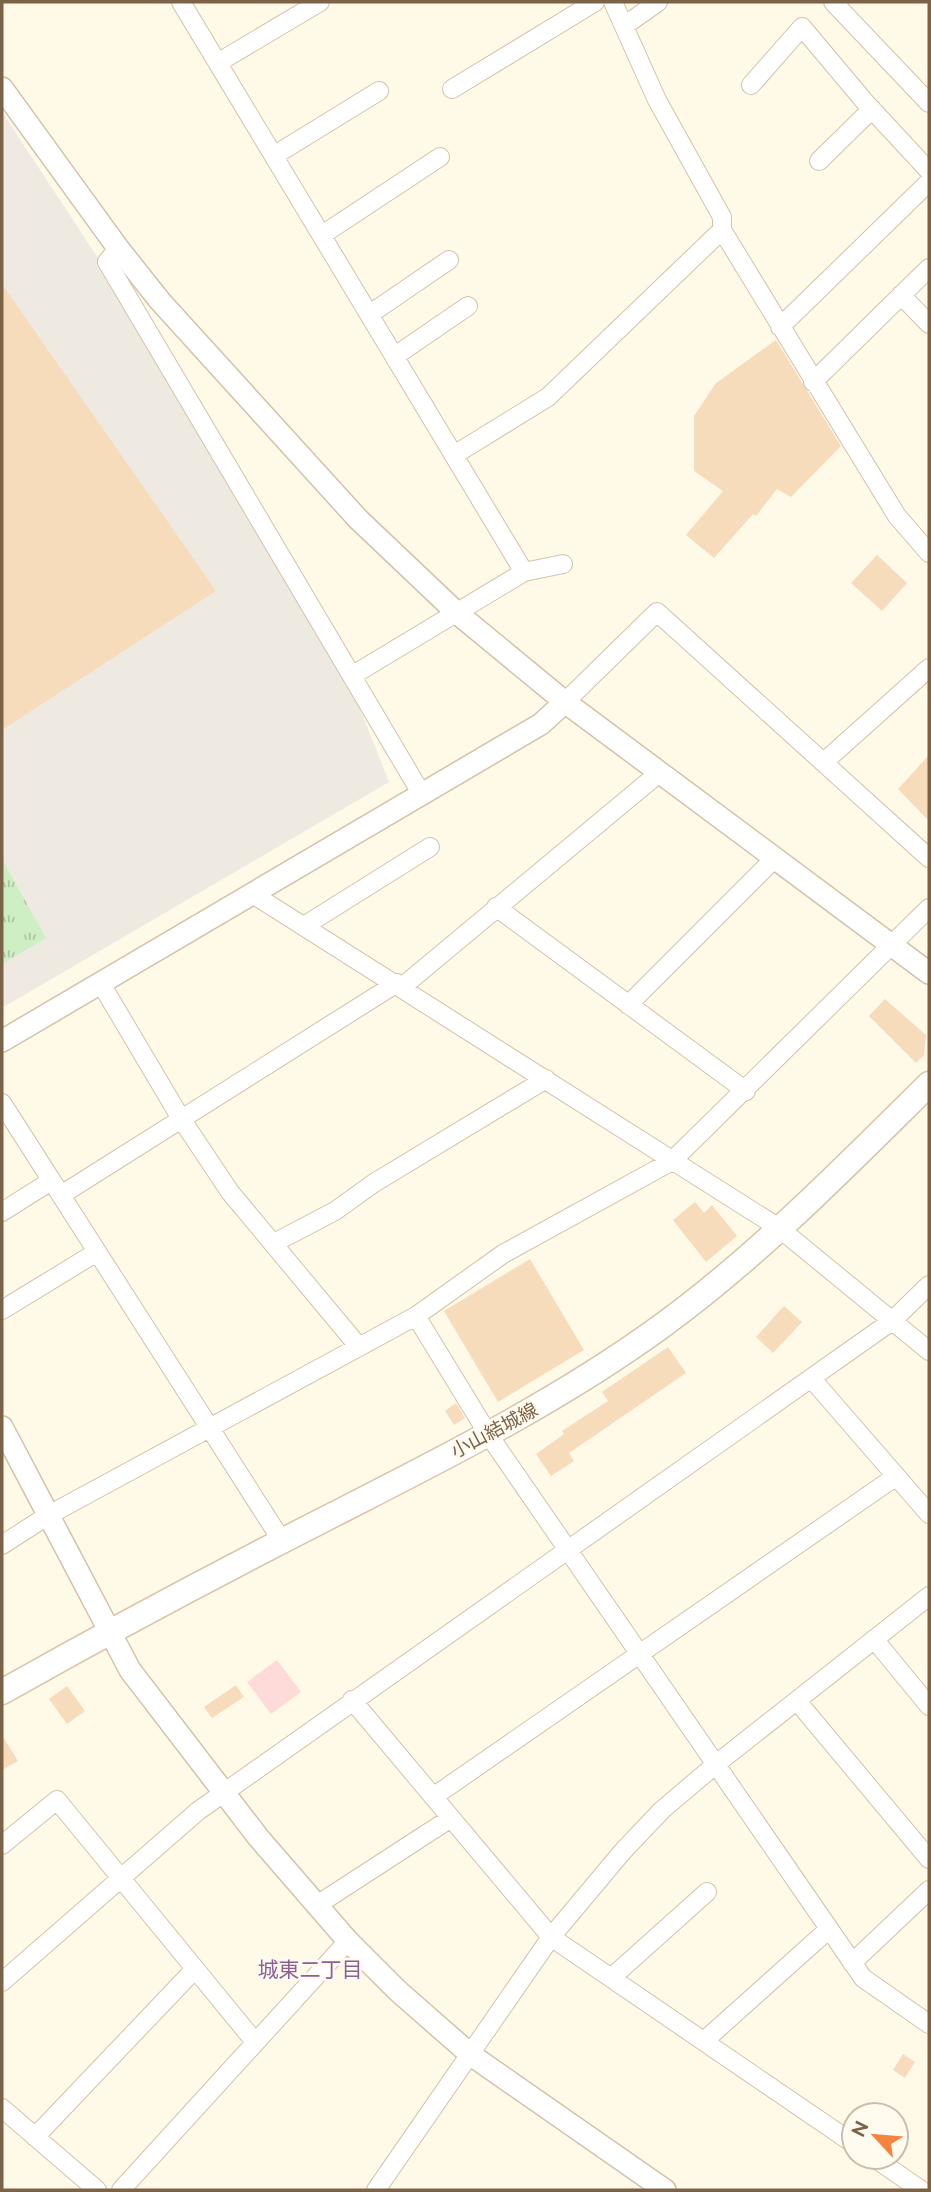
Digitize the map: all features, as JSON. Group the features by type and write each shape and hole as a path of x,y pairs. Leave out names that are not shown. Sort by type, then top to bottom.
{"main road":[{"name":"小山結城線","path":"2,1692 109,1631 555,1397 659,1328 779,1228 929,1084"}],"street":[{"path":"181,2 524,572"},
{"path":"219,62 320,2"},
{"path":"452,89 595,2"},
{"path":"613,2 657,100 722,217 723,230 813,382 897,516 929,553"},
{"path":"624,26 658,2"},
{"path":"833,2 929,103"},
{"path":"751,85 802,27 929,171"},
{"path":"2,88 118,248 301,458 358,519 457,613 565,702 929,973"},
{"path":"275,155 379,91"},
{"path":"819,162 872,109"},
{"path":"323,234 440,157"},
{"path":"780,327 929,182"},
{"path":"454,455 548,397 723,230"},
{"path":"118,248 107,262 421,793"},
{"path":"370,314 449,260"},
{"path":"813,382 929,268"},
{"path":"901,295 929,324"},
{"path":"395,356 468,306"},
{"path":"353,675 524,572 563,564"},
{"path":"2,1041 541,723 657,612 929,858"},
{"path":"824,762 929,668"},
{"path":"2,1212 56,1188 400,985 659,773"},
{"path":"304,926 430,847"},
{"path":"628,1005 774,859"},
{"path":"251,893 400,985 779,1228 929,1352"},
{"path":"496,907 746,1091"},
{"path":"2,1545 47,1516 416,1316 503,1254 672,1161 929,908"},
{"path":"100,982 180,1117 230,1192 359,1347"},
{"path":"274,1243 335,1211 374,1183 546,1079"},
{"path":"2,1103 282,1541"},
{"path":"2,1310 97,1252"},
{"path":"2,1982 198,1811 226,1794 352,1700 892,1321 929,1285"},
{"path":"416,1316 488,1434 852,1963 863,1978 929,2024"},
{"path":"811,1378 929,1514"},
{"path":"2,1427 130,1670 226,1794 348,1941 398,1991 471,2055 665,2190"},
{"path":"433,1797 642,1655 895,1477"},
{"path":"376,2190 551,1937 623,1850 662,1810 715,1765 929,1596"},
{"path":"874,1639 929,1706"},
{"path":"352,1700 551,1937 840,2134"},
{"path":"797,1700 929,1859"},
{"path":"2,1845 57,1800 255,2042"},
{"path":"317,1905 451,1818"},
{"path":"852,1963 929,1890"},
{"path":"611,1978 707,1892"},
{"path":"704,2041 829,1929"},
{"path":"121,2190 348,1941"},
{"path":"35,2137 195,1969"},
{"path":"2,2108 97,2190"},
{"path":"893,2171 921,2190"}],"shaded area":[{"path":"2,112 100,261 344,668 389,782 2,1008"},
{"path":"277,1660 301,1692 271,1714 247,1682"}],"green space":[{"path":"2,859 46,938 2,964"}],"building":[{"path":"2,284 216,591 2,730"},
{"path":"776,340 841,446 791,497 777,489 756,516 753,514 714,558 686,535 723,491 694,471 694,416 716,383"},
{"path":"877,555 907,583 882,611 851,583"},
{"path":"929,755 929,821 898,789"},
{"path":"885,999 926,1035 924,1055 916,1063 869,1016"},
{"path":"695,1202 704,1213 712,1205 737,1236 706,1262 673,1220"},
{"path":"530,1259 584,1350 498,1402 444,1311"},
{"path":"784,1306 802,1322 773,1353 756,1337"},
{"path":"668,1347 686,1373 569,1453 574,1461 551,1476 536,1454 564,1434 562,1431 608,1401 602,1392"},
{"path":"456,1403 465,1418 454,1425 445,1411"},
{"path":"236,1685 244,1697 212,1718 204,1707"},
{"path":"67,1686 85,1711 67,1724 49,1699"},
{"path":"2,1735 18,1761 2,1770"},
{"path":"903,2054 915,2062 905,2078 893,2070"}],"district":[{"name":"城東二丁目","path":"310,1969"}]}
